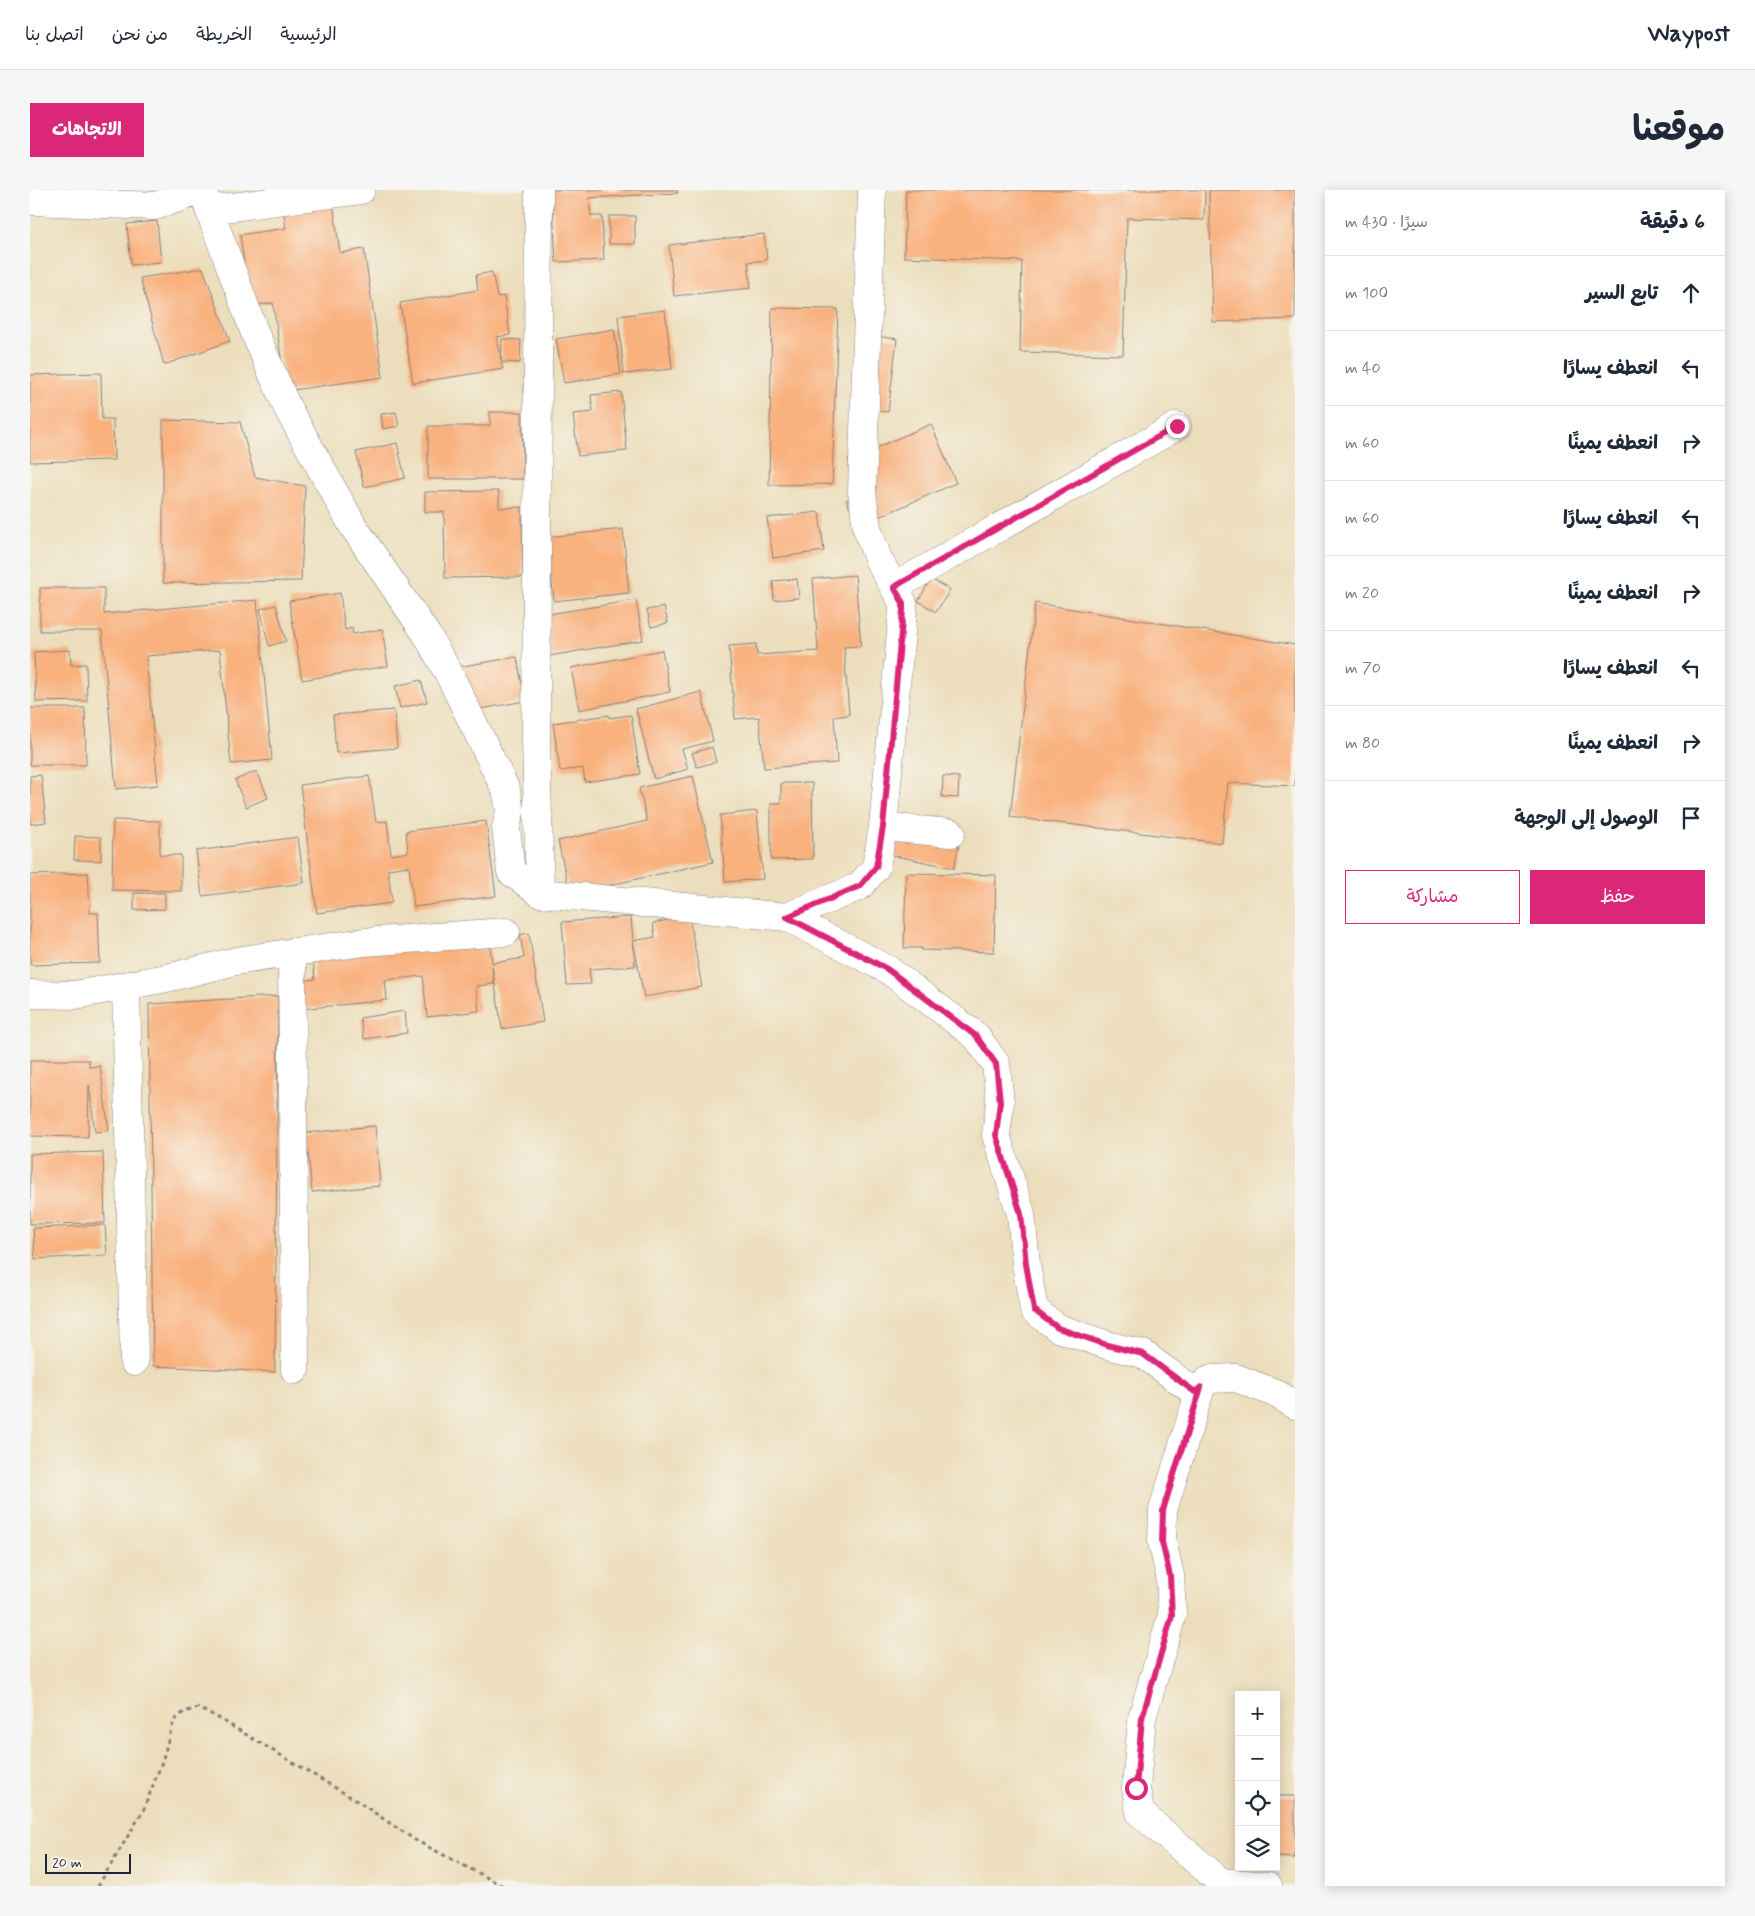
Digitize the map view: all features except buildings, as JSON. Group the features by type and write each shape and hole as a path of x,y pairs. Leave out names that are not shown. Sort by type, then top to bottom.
{"street":[{"path":"30,201 155,206 204,197 361,190"},
{"path":"539,190 536,740 540,893"},
{"path":"787,917 860,886 876,867 883,827 903,603 878,559 867,528 862,492 872,190"},
{"path":"204,197 256,336 287,407 353,526 427,635 444,665 506,790 510,811 506,828 510,872 540,893 787,917 887,969 976,1036 996,1064 1000,1102 996,1135 1021,1214 1026,1264 1034,1310 1058,1328 1107,1345 1143,1354 1195,1392 1210,1379 1236,1378 1275,1393 1295,1405"},
{"path":"894,587 1177,426"},
{"path":"883,827 951,833"},
{"path":"30,994 75,995 167,978 236,961 364,942 506,932"},
{"path":"292,952 295,1370"},
{"path":"126,986 134,1362"},
{"path":"1201,1387 1163,1510 1162,1542 1170,1576 1172,1616 1142,1718 1136,1788 1140,1813 1220,1882 1268,1886"}],"path":[{"path":"98,1886 143,1811 162,1762 174,1720 184,1712 198,1708 216,1716 354,1799 415,1840 503,1886"}],"route":[{"path":"1136,1788 1142,1718 1172,1616 1170,1576 1162,1542 1163,1510 1201,1387 1195,1392 1143,1354 1107,1345 1058,1328 1034,1310 1026,1264 1021,1214 996,1135 1000,1102 996,1064 976,1036 887,969 787,917 860,886 876,867 883,827 903,610 903,603 894,587 1177,426"}]}
